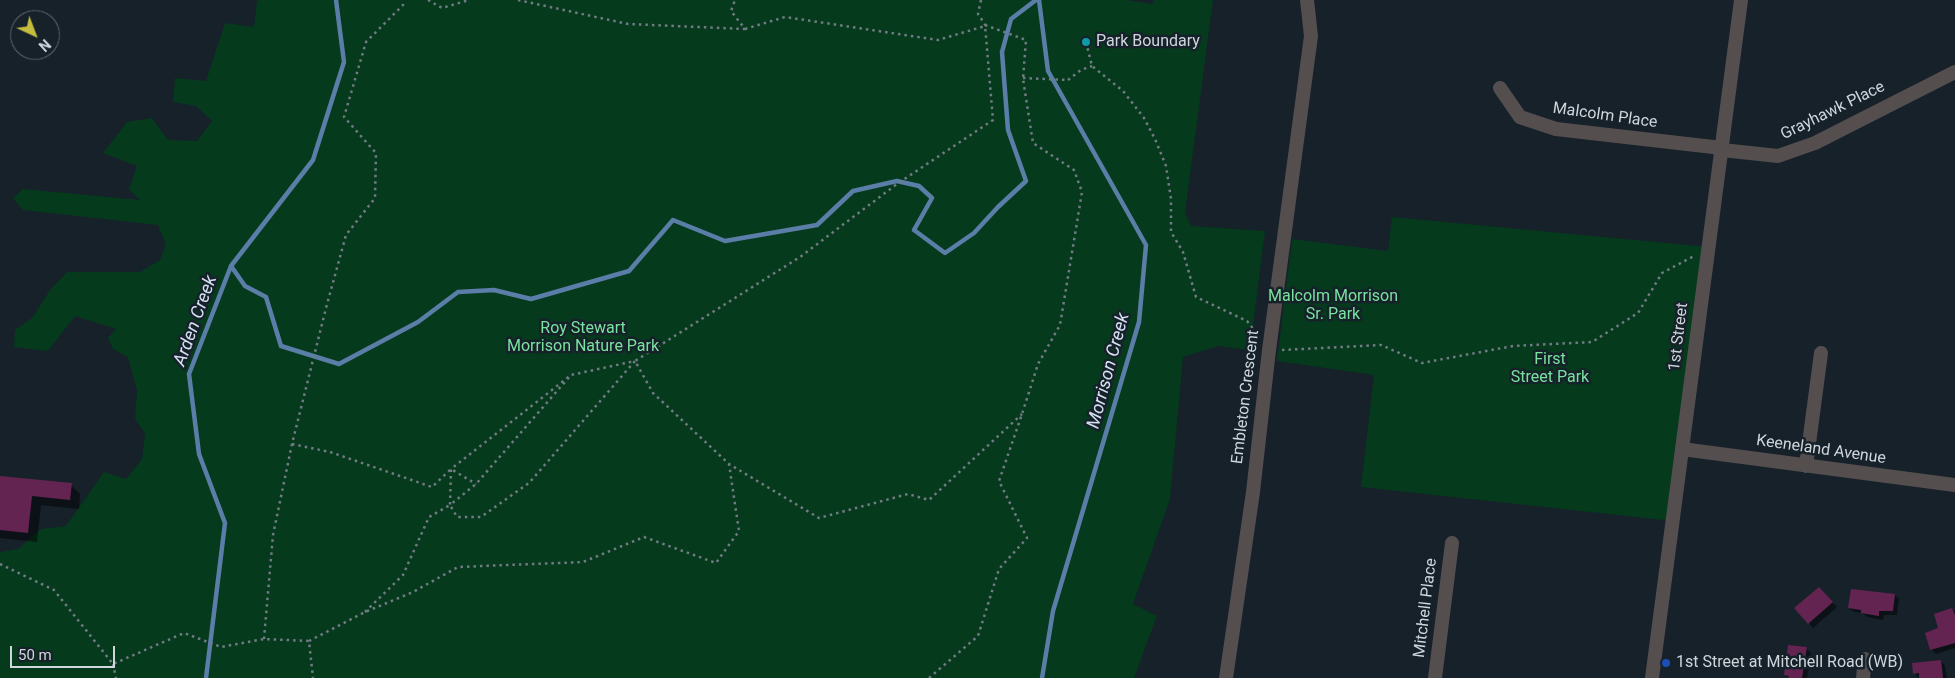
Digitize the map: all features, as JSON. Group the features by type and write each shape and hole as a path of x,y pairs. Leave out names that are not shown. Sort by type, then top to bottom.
{"street":[{"name":"Embleton Crescent","path":"1226,678 1253,492 1269,350 1310,36 1307,0"},
{"name":"1st Street","path":"1652,678 1741,0"},
{"name":"Grayhawk Place","path":"1722,150 1778,156 1815,143 1955,72"},
{"name":"Malcolm Place","path":"1500,88 1520,117 1556,128 1722,150"},
{"path":"1806,466 1821,353"},
{"name":"Keeneland Avenue","path":"1682,449 1955,485"},
{"name":"Mitchell Place","path":"1435,678 1452,543"},
{"path":"1863,678 1865,659"}],"path":[{"path":"264,639 274,534 292,444 316,347 346,235 375,198 376,153 344,117 366,42 403,5 404,0"},
{"path":"428,0 442,8 469,0"},
{"path":"518,0 628,24 745,29 786,17 938,40 985,26 1026,40 1023,79 1033,143 1074,170 1082,192 1060,325 1038,364 999,481 1027,538 999,569 978,636 930,678"},
{"path":"736,0 731,11 745,29"},
{"path":"451,469 450,505 457,516 481,517 529,482 635,361 800,257 896,184 993,120 985,26 978,14 981,0"},
{"path":"1086,42 1092,66 1123,91 1144,118 1155,139 1166,166 1171,199 1171,232 1183,252 1196,297 1247,321 1269,350 1381,345 1422,363 1513,346 1592,342 1638,313 1662,273 1709,249"},
{"path":"1023,79 1068,80 1081,70 1092,66"},
{"path":"292,444 330,452 432,487 451,469 572,375 635,361"},
{"path":"635,361 653,393 730,464 819,518 908,494 930,500 1022,414"},
{"path":"365,612 403,575 429,517 450,505 476,484 572,375"},
{"path":"113,664 184,633 194,635 219,646 264,639 309,641 365,612 413,592 458,567 583,562 644,537 716,563 738,531 730,464"},
{"path":"451,469 476,484"},
{"path":"0,564 54,590 113,664 116,678"},
{"path":"309,641 313,678"}],"green space":[{"name":"Roy Stewart Morrison Nature Park","path":"257,0 1127,0 1152,4 1154,0 1213,0 1185,213 1191,226 1265,231 1250,350 1218,346 1183,357 1170,499 1133,604 1157,616 1134,678 0,678 0,552 18,549 41,529 66,526 104,472 126,479 142,459 145,433 135,419 137,391 128,357 113,349 108,338 116,329 75,316 48,351 14,347 15,330 32,318 50,290 67,272 140,272 160,260 166,245 158,225 23,210 13,198 23,189 140,200 129,189 137,166 103,153 127,122 152,118 168,140 197,141 212,121 196,106 173,102 175,78 206,81 225,23 254,27"},
{"name":"First Street Park","path":"1392,217 1709,247 1673,521 1361,487 1374,375 1277,361 1292,239 1388,251"}],"building":[{"path":"0,476 72,483 70,500 32,496 28,533 0,530"},
{"path":"1819,587 1833,602 1808,624 1794,608"},
{"path":"1851,589 1895,594 1893,611 1879,611 1879,616 1861,613 1861,610 1848,608"},
{"path":"1952,608 1955,615 1955,643 1930,650 1925,633 1938,628 1934,614"},
{"path":"1788,645 1807,647 1802,678 1788,678 1789,676 1784,675"},
{"path":"1941,660 1943,678 1919,678 1919,673 1913,674 1912,663"}],"waterway":[{"name":"Arden Creek","path":"206,678 225,523 199,454 189,374 231,266 313,160 344,62 336,0"},
{"path":"231,266 245,286 266,297 281,346 339,364 418,322 458,292 494,290 531,299 629,271 673,220 725,241 817,225 853,191 897,181 919,186 932,198 914,230 945,253 974,233 1026,181 1008,130 1002,52 1011,19 1036,0"},
{"name":"Morrison Creek","path":"1039,0 1048,71 1146,245 1139,322 1053,611 1042,678"}],"place":[{"name":"Park Boundary","path":"1086,42"},
{"name":"1st Street at Mitchell Road (WB)","path":"1666,663"}],"park label":[{"name":"Malcolm Morrison Sr. Park","path":"1333,306"}]}
